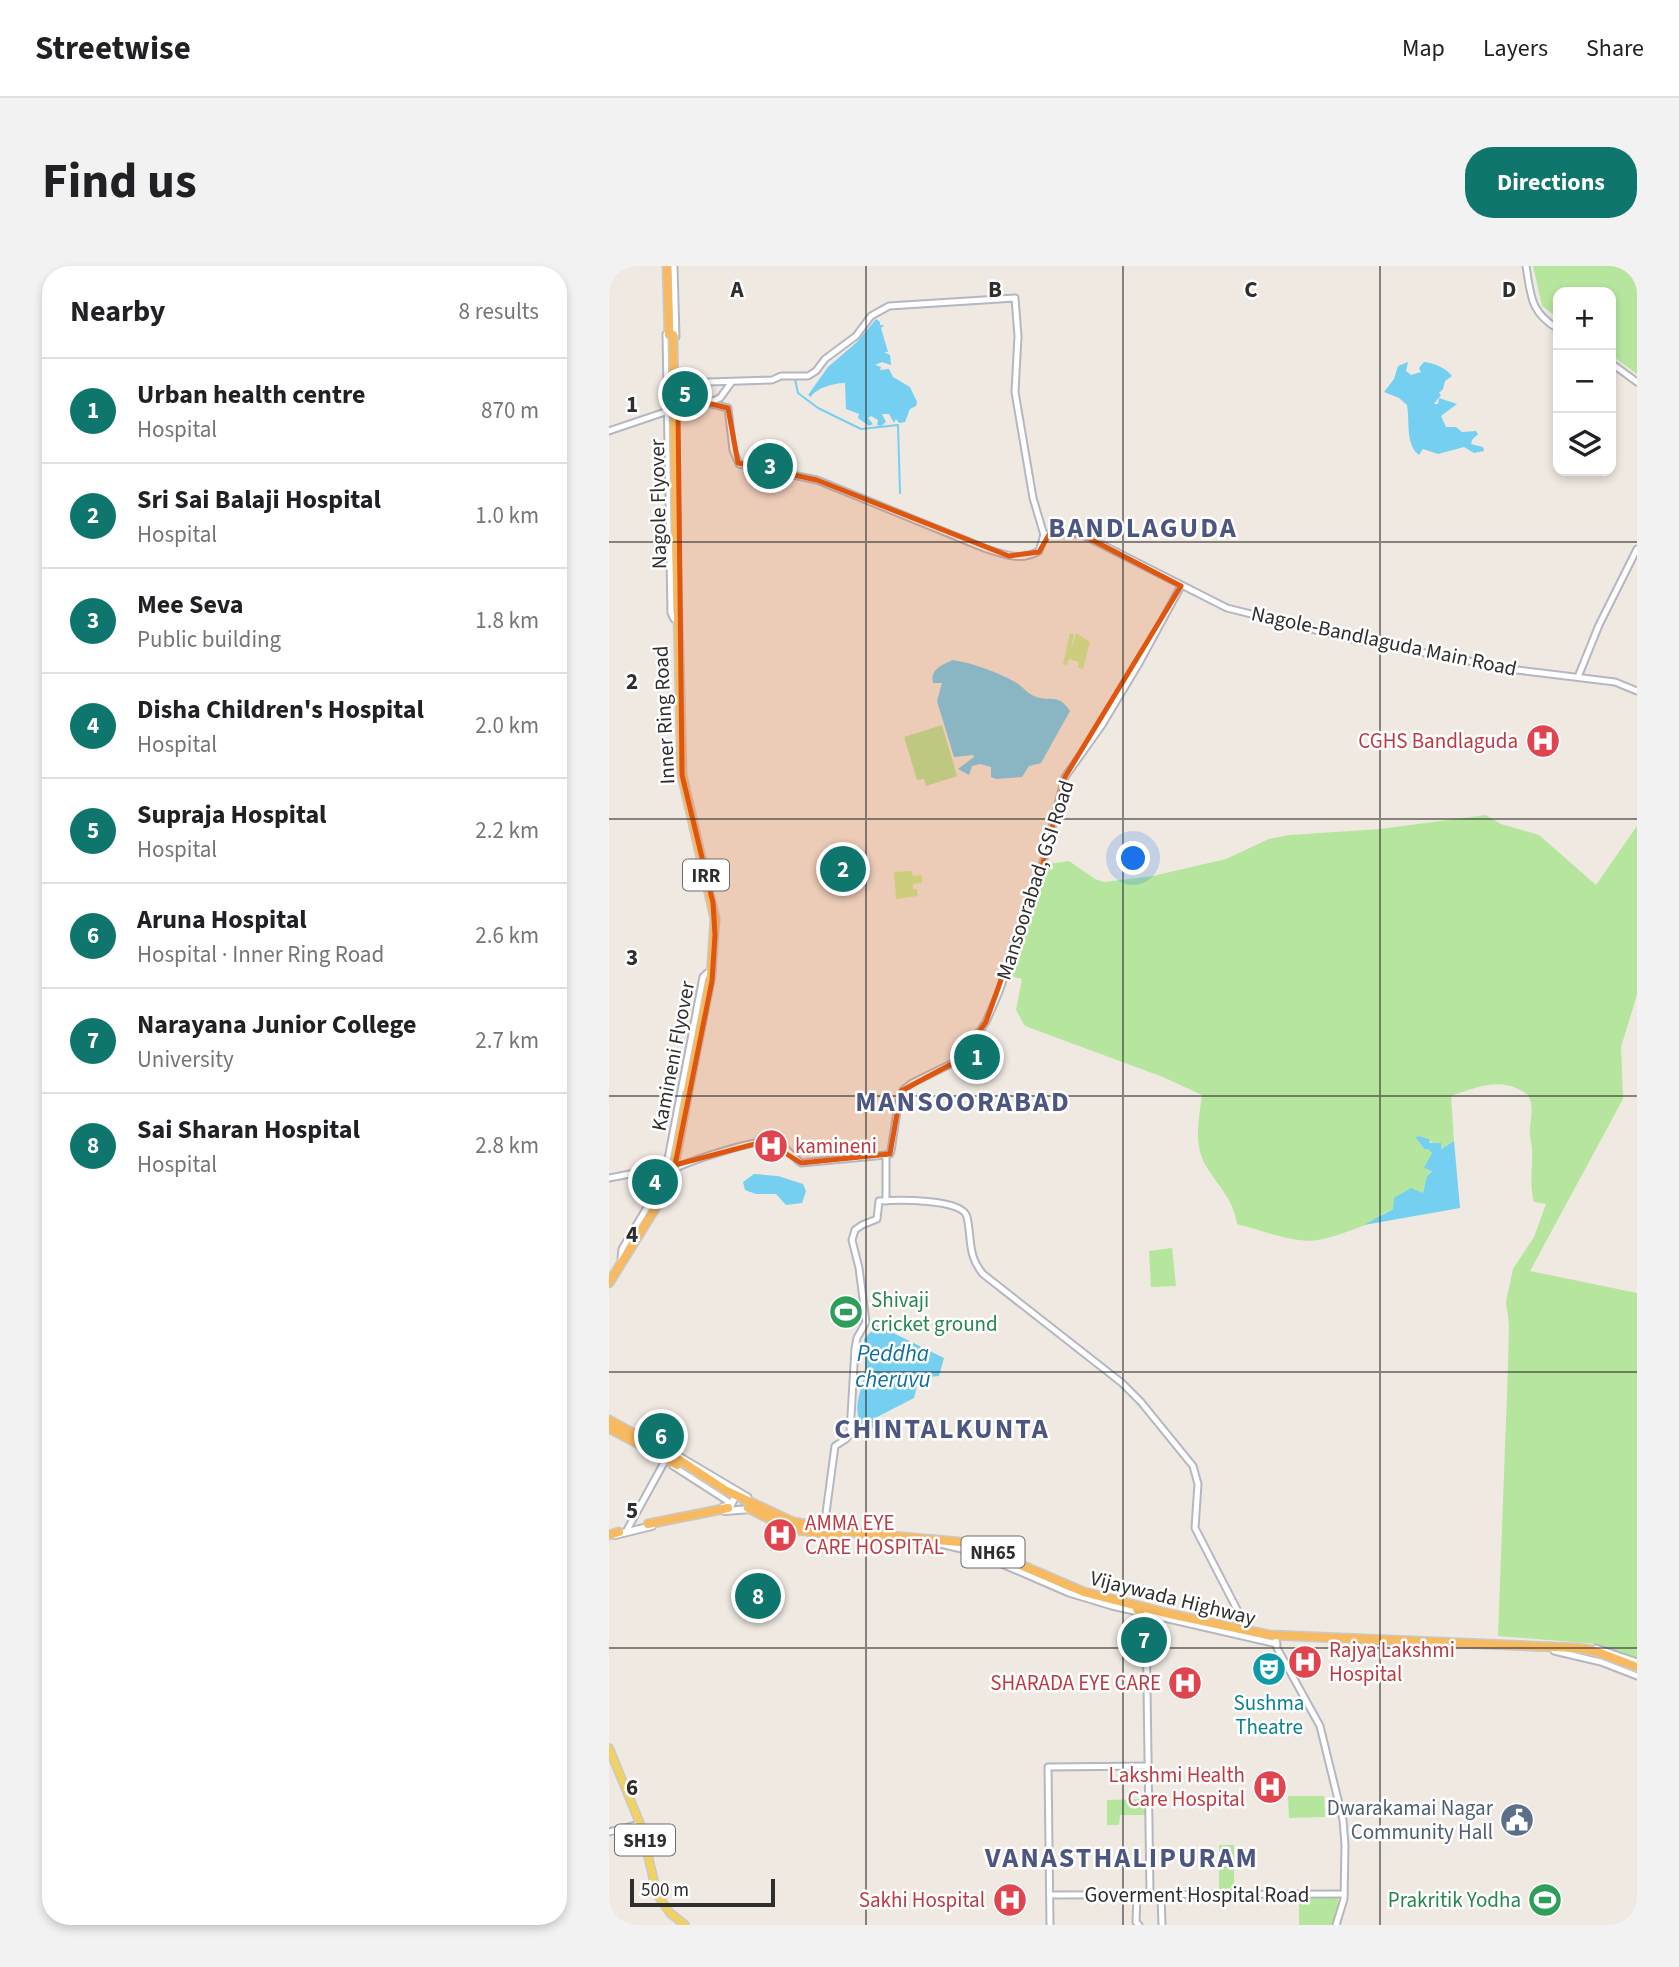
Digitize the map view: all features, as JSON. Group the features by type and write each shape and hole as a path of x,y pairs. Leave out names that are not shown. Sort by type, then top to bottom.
{"highway":[{"name":"Nagole Flyover","path":"670,268 675,617"},
{"name":"Inner Ring Road","path":"675,617 683,775 693,836 713,903 715,919 709,975"},
{"name":"Kamineni Flyover","path":"623,1258 659,1198 675,1162 709,975"},
{"name":"IRR","path":"611,1277 623,1258"},
{"name":"Vijaywada Highway","path":"609,1424 656,1454 668,1456 790,1529 815,1534 970,1543 1084,1592 1149,1614"},
{"name":"NH65","path":"609,1424 668,1456"},
{"name":"Vijaywada Highway","path":"668,1456 731,1506 749,1503 793,1522 824,1529 976,1548 1031,1573 1045,1576 1066,1589 1149,1614 1269,1635 1580,1648 1637,1664"},
{"path":"749,1503 785,1524 828,1532 836,1530"},
{"path":"648,1524 731,1506"},
{"path":"609,1535 623,1531"},
{"name":"Vijaywada Highway","path":"1181,1618 1276,1642 1587,1654 1637,1674"}],"main road":[{"path":"609,1535 731,1506"},
{"path":"623,1531 648,1524"},
{"name":"SH19","path":"609,1748 638,1824 657,1894 670,1913 685,1925"},
{"name":"SH19","path":"609,1756 638,1824 653,1896 667,1916 679,1925"}],"street":[{"path":"1527,266 1534,306 1548,323 1553,325"},
{"path":"670,268 678,410 680,606 675,617 671,613 667,411 670,268"},
{"path":"677,383 731,383 772,380 781,376 806,377 856,336 871,316 889,306 1015,298 1018,336 1015,393 1030,483 1044,535 1038,552 1027,556 1009,556 817,480 739,464 733,450 728,408 707,403"},
{"path":"667,359 677,358"},
{"path":"1616,365 1637,380"},
{"path":"678,410 720,398 731,383"},
{"path":"609,431 667,411"},
{"path":"668,442 678,441"},
{"path":"669,496 678,496"},
{"name":"Nagole-Bandlaguda Main Road","path":"1044,535 1081,534 1227,608 1355,640 1517,670 1615,682 1637,691"},
{"path":"1579,678 1599,625 1637,549"},
{"path":"1579,678 1637,556"},
{"name":"Mansoorabad, GSI Road","path":"886,1201 886,1155 891,1151 903,1090 959,1060 974,1042 988,1017 1043,863 1065,777 1101,725 1181,586"},
{"path":"709,975 712,981 675,1168 655,1216 630,1255 623,1258 622,1250 655,1194 666,1167 703,977 709,975"},
{"path":"609,1178 666,1167 675,1168 766,1140 774,1141 801,1163 886,1155"},
{"path":"824,1529 835,1446 849,1436 855,1348 866,1322 859,1268 852,1240 855,1230 862,1224 877,1219 878,1202 947,1204 961,1208 967,1215 971,1252 975,1265 983,1274 1122,1383 1193,1466 1198,1476 1195,1528 1243,1621 1245,1630"},
{"path":"623,1531 668,1456"},
{"path":"1031,1573 1066,1589"},
{"path":"1150,1895 1149,1614 1276,1642 1322,1732 1343,1821 1344,1894 1343,1908 1336,1925"},
{"path":"1050,1925 1048,1767 1149,1762"},
{"path":"609,1832 638,1824"},
{"name":"Goverment Hospital Road","path":"1050,1895 1344,1894"},
{"path":"1137,1895 1136,1922 1139,1925"},
{"path":"1161,1895 1161,1925"}],"highlighted area":[{"path":"707,403 728,408 738,463 817,480 1009,556 1039,552 1050,533 1081,534 1181,586 1065,777 1043,863 986,1022 959,1060 901,1091 890,1154 801,1163 766,1141 675,1165 712,981 715,935 713,903 682,775 678,410"}],"green space":[{"path":"1533,266 1637,266 1637,374 1616,359 1616,287 1553,287 1553,314 1542,306"},
{"path":"1070,633 1074,634 1071,650 1076,633 1090,642 1083,669 1078,668 1079,662 1069,659 1067,665 1063,664"},
{"path":"942,725 957,776 926,786 924,779 917,780 904,737"},
{"path":"1486,815 1501,824 1539,835 1596,885 1637,826 1637,995 1621,1047 1623,1099 1530,1271 1637,1293 1637,1659 1597,1644 1498,1636 1508,1367 1509,1324 1506,1302 1513,1269 1534,1237 1546,1204 1534,1202 1531,1182 1532,1107 1528,1095 1519,1089 1500,1084 1481,1086 1451,1096 1454,1141 1440,1149 1436,1144 1418,1136 1425,1150 1428,1149 1432,1153 1425,1168 1432,1170 1427,1176 1423,1193 1395,1203 1393,1209 1373,1221 1344,1233 1313,1241 1291,1239 1237,1224 1229,1200 1206,1166 1199,1149 1202,1095 1163,1077 1025,1026 1016,1010 1022,979 1010,976 1030,915 1035,911 1032,908 1048,864 1069,861 1104,882 1153,876 1226,859 1269,839 1290,835 1380,829"},
{"path":"912,871 913,876 922,875 922,883 913,884 918,896 896,899 894,872"},
{"path":"1172,1248 1176,1286 1151,1287 1149,1251"},
{"path":"1288,1796 1324,1796 1325,1817 1289,1818"},
{"path":"1145,1799 1146,1815 1120,1815 1119,1825 1107,1825 1107,1800"},
{"path":"1219,1845 1234,1845 1234,1892 1219,1893"},
{"path":"1299,1896 1338,1897 1339,1910 1332,1925 1299,1925"}],"water":[{"path":"876,319 880,325 884,325 881,328 888,352 884,352 890,355 891,365 882,362 875,365 881,367 880,370 889,369 893,377 910,387 917,402 916,406 910,409 905,422 899,423 896,419 894,423 889,414 882,414 886,422 881,426 877,425 878,420 871,416 868,418 873,424 869,426 858,418 859,414 846,409 845,383 826,387 811,397 808,395 828,367 857,342"},
{"path":"1408,362 1406,371 1411,375 1421,372 1419,368 1424,362 1440,366 1452,376 1445,381 1439,393 1441,395 1434,404 1438,404 1439,398 1457,404 1441,416 1446,427 1456,427 1462,432 1476,431 1478,434 1471,444 1483,447 1484,451 1474,453 1464,447 1438,454 1423,449 1419,455 1410,439 1407,405 1399,398 1384,392 1394,379 1398,366"},
{"path":"953,660 1001,675 1032,695 1061,701 1070,711 1041,763 1029,766 1022,777 996,779 991,777 991,767 980,764 972,766 969,775 958,769 974,757 954,757 937,701 942,683 933,683 933,674 938,668"},
{"path":"1418,1136 1429,1139 1430,1143 1441,1143 1441,1149 1454,1141 1460,1208 1364,1225 1393,1209 1394,1198 1411,1188 1423,1193 1427,1176 1432,1171 1424,1168 1432,1153 1428,1149 1425,1150 1416,1138"},
{"path":"754,1174 778,1176 803,1184 806,1191 802,1203 786,1205 776,1194 756,1194 745,1190 743,1182"},
{"name":"Peddha cheruvu","path":"877,1325 944,1358 939,1376 919,1378 914,1398 877,1417 874,1428 864,1428 857,1406 865,1368 864,1339"}],"waterway":[{"path":"795,379 798,393 818,408 861,429 898,425 900,493"}],"tunnel":[{"path":"728,1508 743,1505 755,1509"}],"place":[{"name":"Supraja Hospital","path":"685,394"},
{"name":"Mee Seva","path":"770,466"},
{"name":"CGHS Bandlaguda","path":"1543,741"},
{"name":"Sri Sai Balaji Hospital","path":"843,869"},
{"name":"Urban health centre","path":"977,1057"},
{"name":"kamineni","path":"771,1146"},
{"name":"Disha Children's Hospital","path":"655,1182"},
{"name":"Shivaji cricket ground","path":"846,1312"},
{"name":"Aruna Hospital","path":"661,1436"},
{"name":"AMMA EYE CARE HOSPITAL","path":"780,1535"},
{"name":"Sai Sharan Hospital","path":"758,1596"},
{"name":"Narayana Junior College","path":"1144,1640"},
{"name":"Rajya Lakshmi Hospital","path":"1305,1662"},
{"name":"Sushma Theatre","path":"1269,1669"},
{"name":"SHARADA EYE CARE","path":"1185,1683"},
{"name":"Lakshmi Health Care Hospital","path":"1270,1787"},
{"name":"Dwarakamai Nagar Community Hall","path":"1517,1820"},
{"name":"Sakhi Hospital","path":"1010,1900"},
{"name":"Prakritik Yodha","path":"1545,1900"}],"district":[{"name":"BANDLAGUDA","path":"1143,527"},
{"name":"MANSOORABAD","path":"963,1101"},
{"name":"CHINTALKUNTA","path":"942,1428"},
{"name":"VANASTHALIPURAM","path":"1122,1857"}]}
